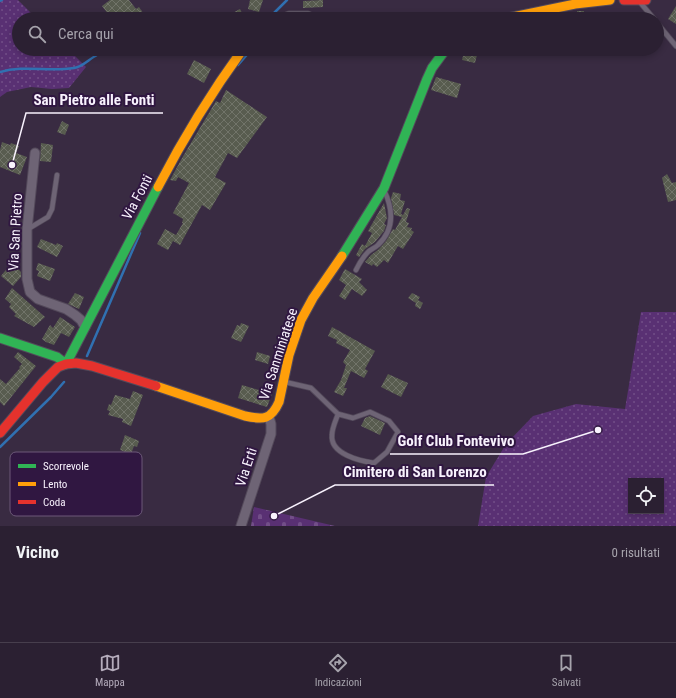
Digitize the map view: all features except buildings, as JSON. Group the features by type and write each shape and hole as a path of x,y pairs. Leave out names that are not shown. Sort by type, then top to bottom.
{"main road":[{"path":"537,12 575,4 610,0"},
{"path":"624,0 646,0"},
{"name":"Via Fonti","path":"66,364 175,154 217,85 239,56"},
{"name":"Via Sanminiatese","path":"66,364 76,363 92,366 245,416 257,419 269,417 274,412 278,403 288,360 301,320 322,282 335,266 384,188 427,79 441,56"},
{"path":"3,339 57,357 66,364"},
{"path":"0,433 43,382 58,367 66,364"}],"street":[{"name":"Via San Pietro","path":"34,154 27,230 27,279 30,292 38,299 66,309 75,314 85,327"},
{"name":"Via Erti","path":"241,526 271,434 269,417"}],"lane":[{"path":"638,0 648,12"},
{"path":"664,31 676,46"},
{"path":"27,230 48,217 52,209 58,175"},
{"path":"356,270 368,252 379,244 386,235 390,225 392,215 390,202 384,188"},
{"path":"283,382 311,388 338,414 353,418 370,412 389,422 398,432 387,452 374,463 362,461 347,456 334,446 332,436 338,414"}],"green space":[{"path":"0,0 18,0 30,12 12,12 12,56 75,56 86,67 69,88 52,89 31,87 7,92 0,97"},
{"path":"641,312 676,312 676,526 478,526 486,477 506,444 533,416 576,404 625,409"},
{"path":"254,507 335,526 251,526"}],"waterway":[{"path":"275,12 287,0"},
{"path":"0,72 18,69 74,68 83,65 96,56"},
{"path":"238,65 246,56"},
{"path":"87,356 140,233"},
{"path":"0,447 51,397 64,382"}],"traffic: fast":[{"path":"342,256 384,188 427,79 432,68 441,56"},
{"path":"0,338 57,357 66,364 158,187"}],"traffic: slow":[{"path":"537,12 575,4 610,0"},
{"path":"158,187 198,116 238,56"},
{"path":"156,386 245,416 262,418 269,415 273,412 279,402 289,355 301,320 313,298 342,256"}],"traffic: jam":[{"path":"624,0 646,0"},
{"path":"0,433 43,382 58,367 66,364 76,363 92,366 156,386"}],"place":[{"name":"San Pietro alle Fonti","path":"12,165"},
{"name":"Golf Club Fontevivo","path":"598,430"},
{"name":"Cimitero di San Lorenzo","path":"274,516"}]}
